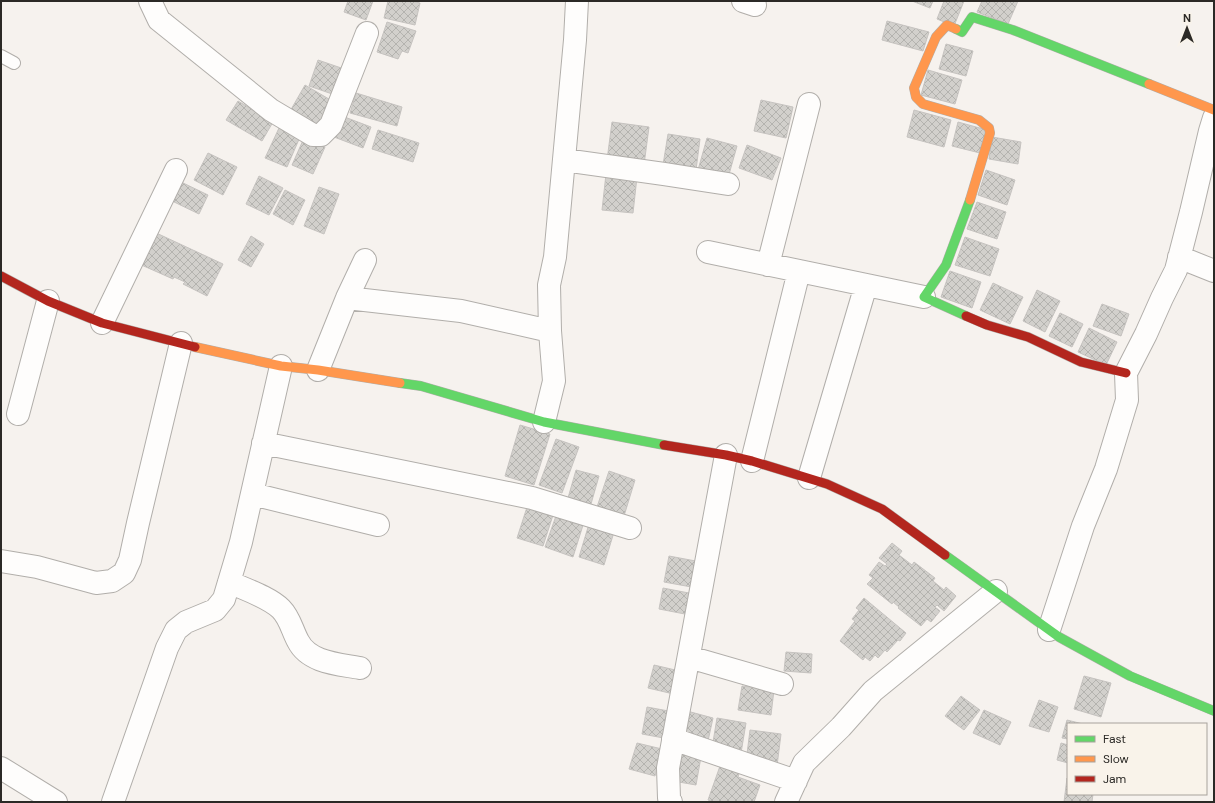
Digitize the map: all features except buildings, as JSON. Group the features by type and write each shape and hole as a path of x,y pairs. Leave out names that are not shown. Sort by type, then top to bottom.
{"street":[{"path":"150,1 159,20 271,110 313,134 321,134 331,125 367,33"},
{"path":"544,422 554,381 550,331 549,285 554,257 564,160 577,1"},
{"path":"924,297 946,265 967,210 990,133 989,128 978,120 923,104 914,94 914,88 936,37 947,25 962,32 972,17 1014,30 1214,110"},
{"path":"768,265 809,104"},
{"path":"1049,630 1083,526 1106,470 1117,435 1127,400 1126,373 1176,270 1210,144 1214,118"},
{"path":"564,160 728,184"},
{"path":"102,323 176,170"},
{"path":"708,252 924,297 987,325 1028,337 1081,362 1126,373"},
{"path":"1179,257 1214,271"},
{"path":"318,370 347,298 365,260"},
{"path":"752,461 799,271"},
{"path":"1,276 48,301 102,323 181,344 281,366 318,370 421,386 544,422 634,440 726,455 752,461 827,484 882,509 1059,637 1130,676 1214,711"},
{"path":"809,478 866,285"},
{"path":"347,298 461,311 550,331"},
{"path":"18,414 48,301"},
{"path":"1,561 37,566 96,583 112,581 124,573 130,560 181,344"},
{"path":"113,802 167,648 176,630 186,622 214,610 224,598 241,542 281,366"},
{"path":"263,443 532,498 630,528"},
{"path":"672,802 669,798 668,768 726,455"},
{"path":"252,494 378,525"},
{"path":"229,582 281,608 289,619 300,646 313,657 360,668"},
{"path":"786,802 804,763 841,727 873,690 996,592"},
{"path":"689,657 782,684"},
{"path":"674,739 796,781"},
{"path":"1,768 56,802"}],"lane":[{"path":"1,56 14,63"}],"traffic: fast":[{"path":"956,29 962,32 972,17 1013,30 1149,84"},
{"path":"966,316 924,297 946,265 970,200"},
{"path":"400,383 421,386 544,422 664,445"},
{"path":"945,555 1059,637 1130,676 1214,711"}],"traffic: slow":[{"path":"956,29 947,25 936,37 914,88 916,97 923,104 979,120 989,128 990,133 970,200"},
{"path":"1149,84 1214,110"},
{"path":"195,347 281,366 318,370 400,383"}],"traffic: jam":[{"path":"1,276 48,301 102,323 195,347"},
{"path":"966,316 987,325 1028,337 1081,362 1126,373"},
{"path":"664,445 726,455 752,461 827,484 882,509 945,555"}]}
